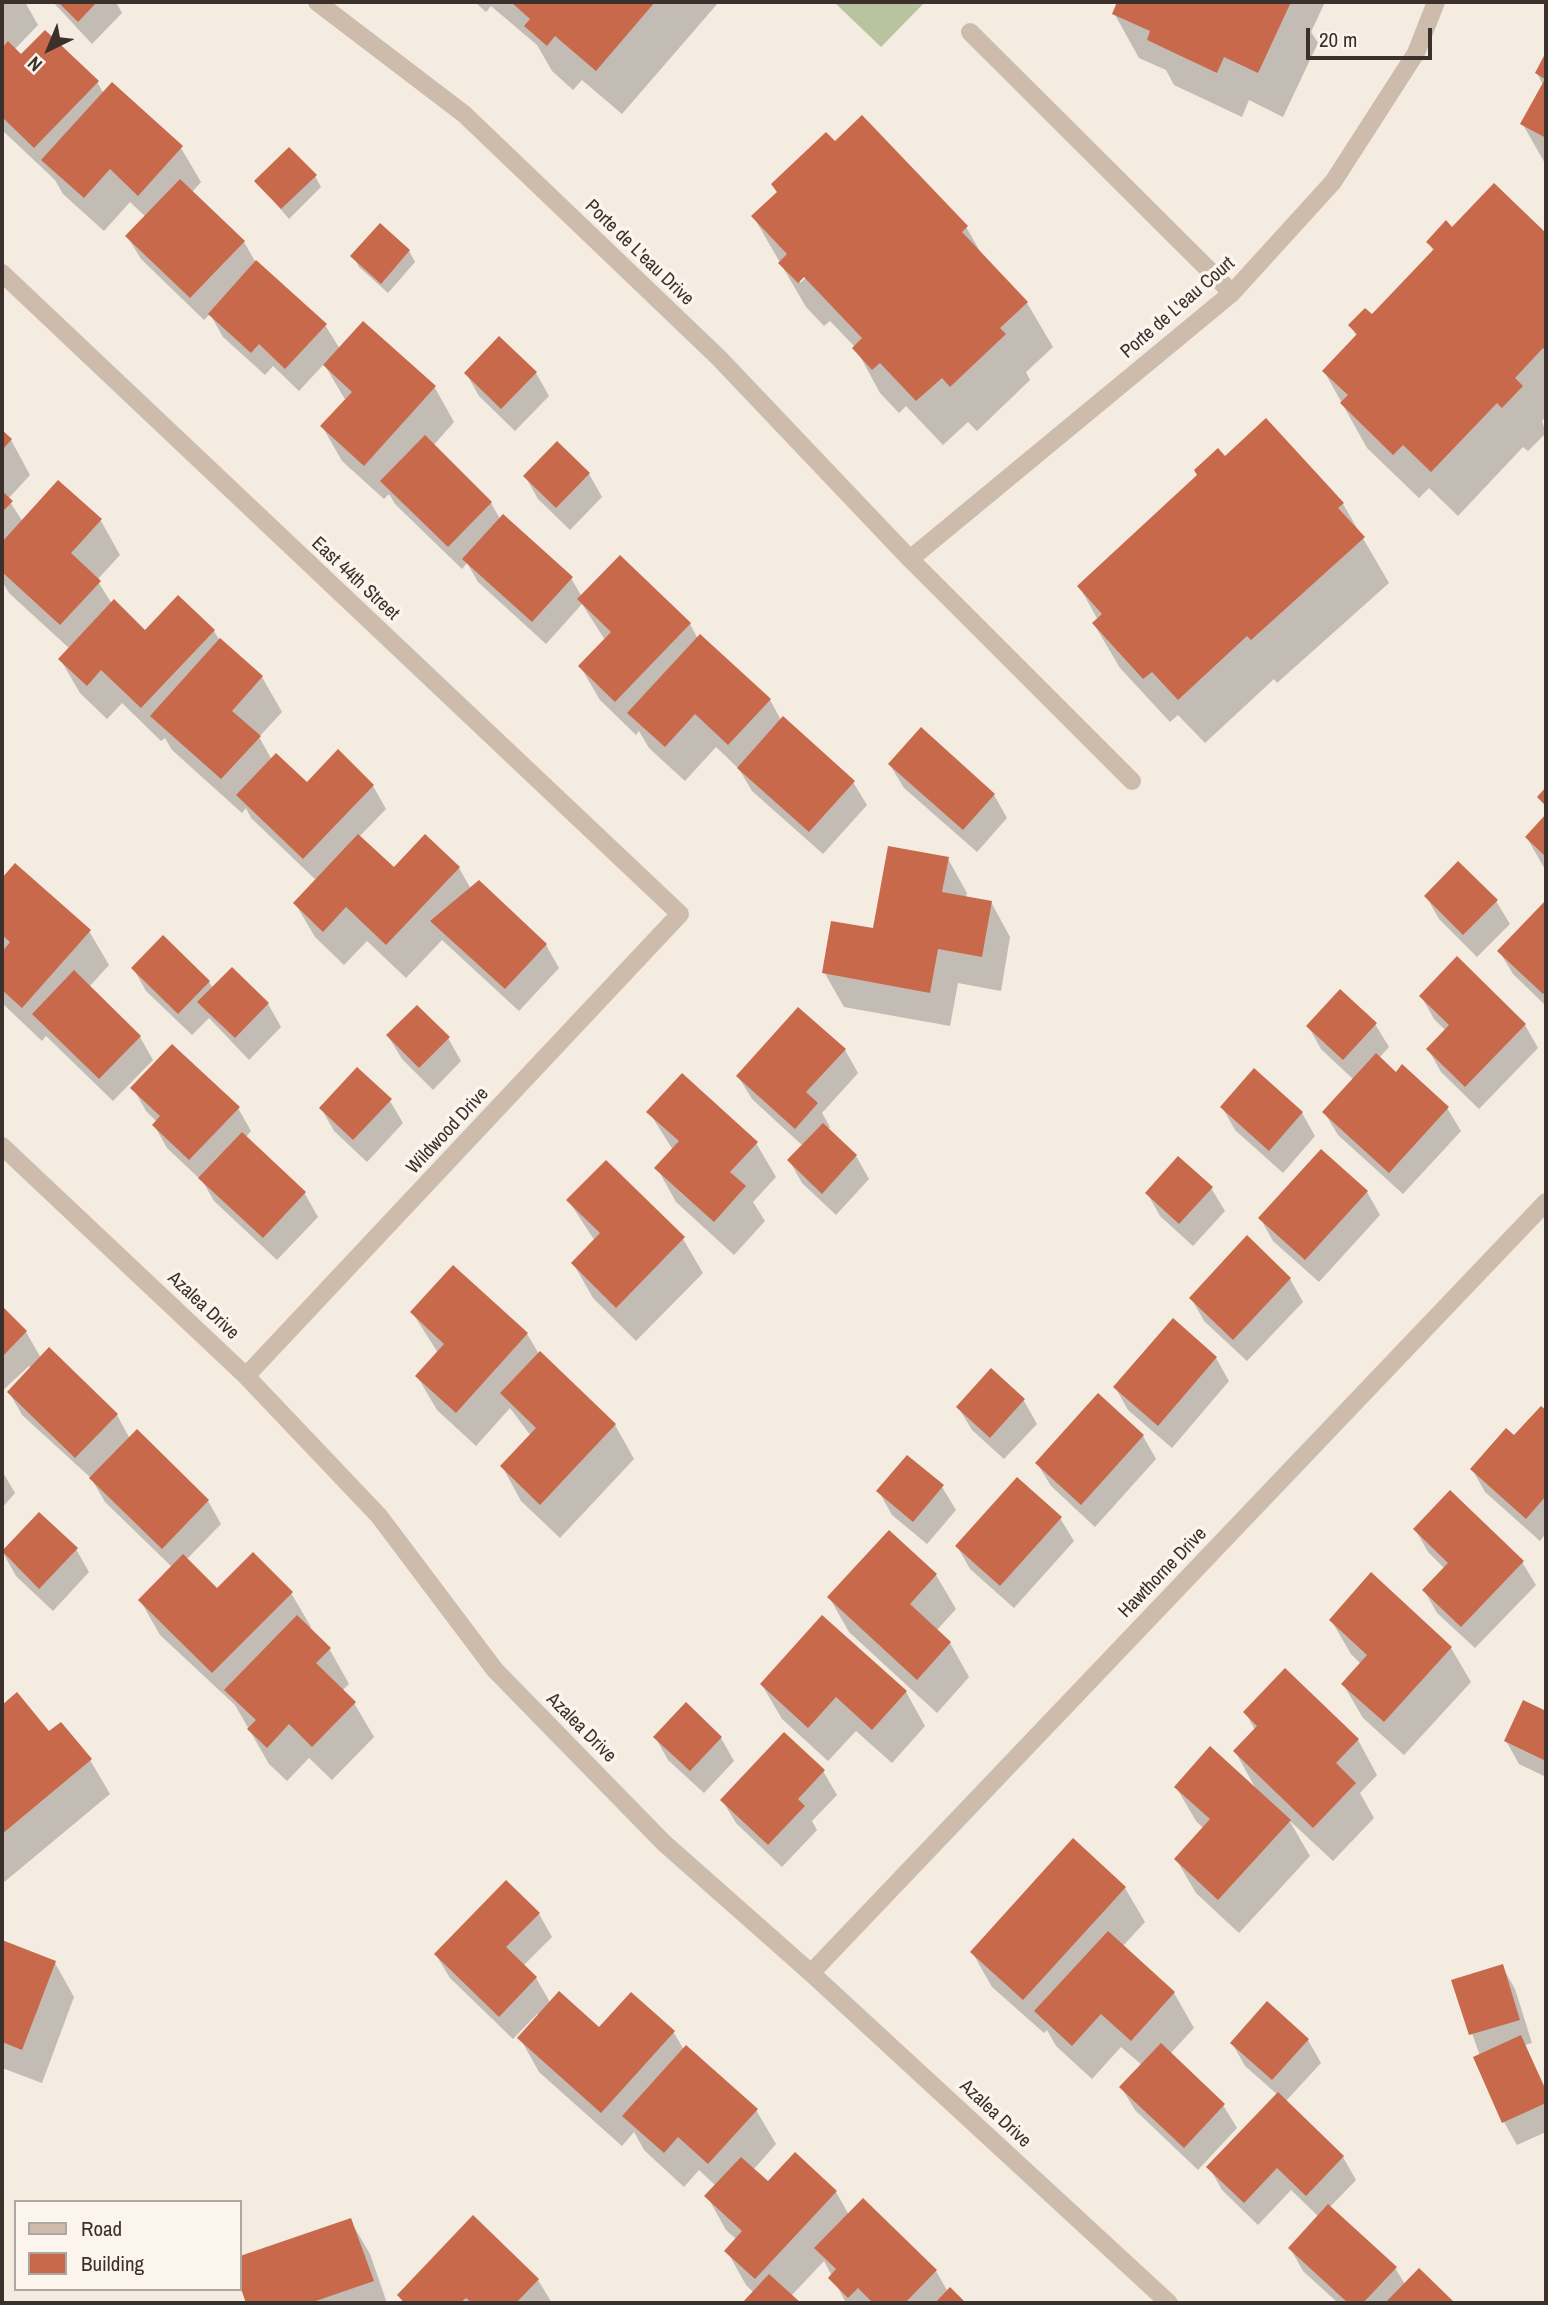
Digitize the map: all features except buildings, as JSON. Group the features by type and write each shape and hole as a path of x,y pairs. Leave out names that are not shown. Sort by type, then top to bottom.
{"street":[{"name":"Porte de L'eau Drive","path":"317,2 464,114 719,358 910,559 1132,782"},
{"name":"Porte de L'eau Court","path":"910,559 1232,293 1333,182 1416,53 1437,2"},
{"path":"970,32 1232,293"},
{"name":"East 44th Street","path":"2,274 680,914"},
{"name":"Wildwood Drive","path":"246,1376 680,914"},
{"name":"Azalea Drive","path":"2,1146 246,1376 379,1516 495,1670 664,1843 811,1973 1169,2303"},
{"name":"Hawthorne Drive","path":"811,1973 1546,1202"}],"green space":[{"path":"834,2 925,2 881,47"}]}
